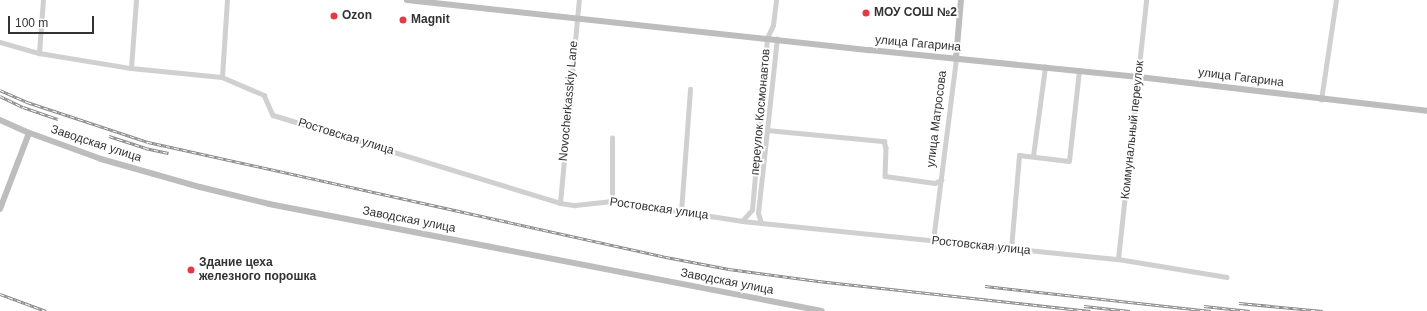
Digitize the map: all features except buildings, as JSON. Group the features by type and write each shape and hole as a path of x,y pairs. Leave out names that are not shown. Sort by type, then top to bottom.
{"main road":[{"name":"улица Гагарина","path":"407,0 1139,77 1321,100 1427,111"},
{"name":"улица Матросова","path":"956,58 961,0"},
{"name":"Заводская улица","path":"0,120 29,133 101,159 200,187 268,204 822,311"},
{"path":"0,210 29,133"}],"street":[{"path":"39,53 43,0"},
{"path":"131,68 136,0"},
{"path":"222,77 227,0"},
{"name":"Novocherkasskiy Lane","path":"560,203 576,18 579,0"},
{"name":"переулок Космонавтов","path":"742,221 752,210 767,38 773,26 776,0"},
{"name":"Коммунальный переулок","path":"1118,259 1139,77 1146,0"},
{"path":"1321,100 1336,0"},
{"path":"761,223 758,213 777,39"},
{"name":"Ростовская улица","path":"0,42 39,53 131,68 222,77 264,95 273,115 560,203 575,205 612,201 742,221 1118,259 1227,277"},
{"name":"улица Матросова","path":"933,241 956,58"},
{"path":"1033,156 1045,67"},
{"path":"1011,249 1019,155 1069,161 1079,71"},
{"path":"681,212 690,89"},
{"path":"767,130 884,141 886,148 885,176 935,183 940,180"},
{"path":"612,138 612,201"}],"railway":[{"path":"0,90 27,102 148,142 666,257 729,269 818,281 1090,311"},
{"path":"0,96 23,107 58,119"},
{"path":"109,136 145,148 168,153"},
{"path":"985,286 1211,311"},
{"path":"0,294 46,311"},
{"path":"1239,303 1323,311"},
{"path":"1084,306 1130,311"},
{"path":"1204,306 1250,311"}],"place":[{"name":"МОУ СОШ №2","path":"866,13"},
{"name":"Ozon","path":"334,16"},
{"name":"Magnit","path":"403,20"},
{"name":"Здание цеха железного порошка","path":"191,270"}]}
